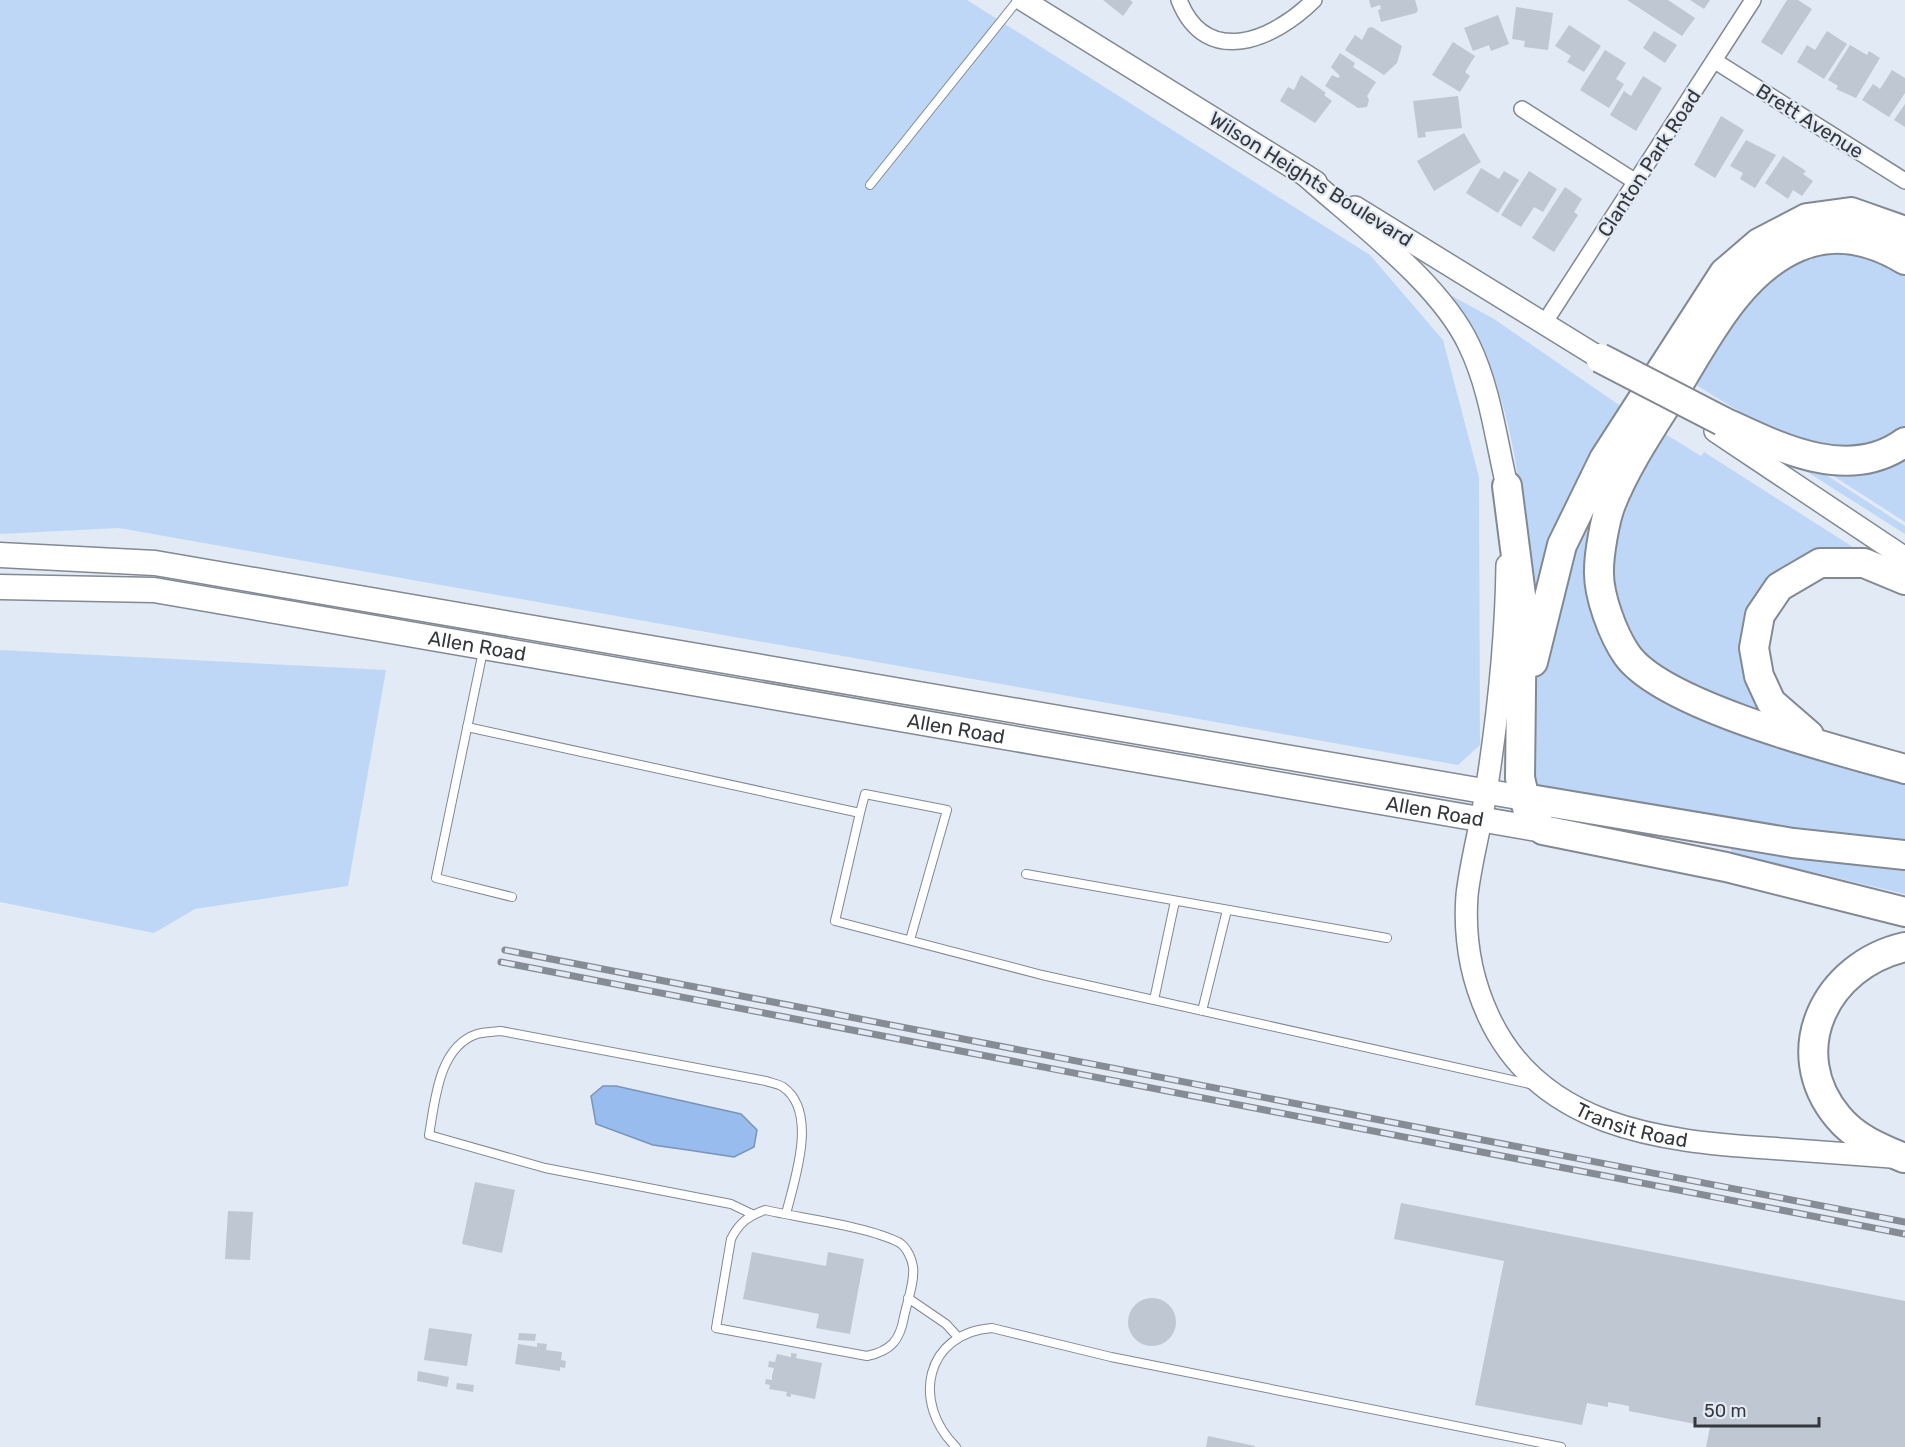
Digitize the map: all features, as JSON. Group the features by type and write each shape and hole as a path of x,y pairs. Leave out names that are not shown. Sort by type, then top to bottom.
{"highway":[{"path":"1521,714 1562,545 1604,459 1724,273 1759,243 1807,219 1851,212 1905,231"},
{"path":"1905,260 1865,241 1818,240 1781,256 1751,280 1724,313 1637,452 1611,505 1599,571 1605,608 1628,656 1650,678 1684,698 1820,745 1905,769"},
{"path":"1600,358 1719,426 1804,456 1841,461 1871,458 1905,442"},
{"path":"1507,486 1522,603 1520,771 1524,798 1543,830"},
{"path":"1820,745 1772,702 1759,676 1755,648 1760,615 1779,587 1820,563 1864,563 1905,580"},
{"name":"Allen Road","path":"1524,798 1793,843 1905,855"},
{"name":"Allen Road","path":"1543,830 1726,867 1905,912"},
{"path":"1905,947 1862,965 1843,981 1824,1007 1817,1023 1814,1046 1820,1086 1838,1117 1857,1135 1905,1158"}],"main road":[{"name":"Wilson Heights Boulevard","path":"1023,0 1543,325 1600,358"},
{"name":"Transit Road","path":"1305,176 1433,291 1455,319 1470,346 1481,377 1507,486 1506,619 1499,702 1481,821 1486,846 1479,898 1468,932 1471,966 1489,1018 1512,1054 1544,1088 1583,1112 1647,1135 1719,1145 1905,1158"},
{"path":"1719,426 1905,558"},
{"name":"Allen Road","path":"0,555 155,563 1524,798"},
{"name":"Allen Road","path":"0,587 154,590 1543,830"}],"street":[{"path":"1179,0 1185,14 1199,31 1219,40 1237,42 1259,37 1287,22 1314,0"},
{"name":"Clanton Park Road","path":"1543,325 1753,0"},
{"name":"Brett Avenue","path":"1715,61 1905,181"},
{"path":"1522,109 1636,182"}],"lane":[{"path":"870,185 1018,0"},
{"path":"484,646 436,878 512,897"},
{"path":"467,727 860,813"},
{"path":"910,940 947,810 865,795 835,921 1042,975 1544,1088"},
{"path":"1026,874 1387,938"},
{"path":"1154,1000 1175,901"},
{"path":"1202,1011 1227,910"},
{"path":"752,1214 731,1204 545,1168 429,1136 439,1079 453,1053 476,1034 501,1031 766,1081 784,1087 794,1102 804,1126 786,1214"},
{"path":"765,1210 786,1214 881,1236 902,1244 910,1255 914,1269 901,1334 897,1340 883,1353 867,1356 716,1328 730,1239 737,1225 752,1214 765,1210"},
{"path":"908,1298 946,1324 957,1336"},
{"path":"956,1447 937,1419 929,1398 931,1370 957,1336 973,1329 992,1328 1111,1357 1561,1447"}],"shaded area":[{"path":"0,0 967,0 1370,255 1443,340 1479,477 1480,745 1458,765 119,528 0,534"},
{"path":"1827,251 1868,256 1905,275 1905,426 1871,446 1823,448 1824,443 1787,433 1740,412 1693,383 1736,318 1761,289 1796,263"},
{"path":"1452,296 1494,319 1625,409 1538,602 1531,602 1519,484 1502,402 1489,364 1472,329 1450,299"},
{"path":"1662,432 1701,456 1704,452 1867,556 1822,553 1742,641 1743,662 1748,681 1765,717 1676,681 1635,644 1620,621 1609,564 1627,493"},
{"path":"1905,450 1905,522 1824,470"},
{"path":"1790,461 1814,467 1905,526 1905,534"},
{"path":"1597,492 1601,628 1750,736 1905,785 1905,845 1769,828 1535,787 1530,741 1531,717 1542,645 1562,572"},
{"path":"0,650 386,670 348,886 195,909 154,933 0,902"},
{"path":"1731,844 1905,867 1905,894 1731,853"},
{"path":"603,1086 616,1086 741,1114 757,1130 754,1147 734,1157 653,1145 596,1124 591,1096"}],"building":[{"path":"1103,0 1130,0 1133,2 1123,16"},
{"path":"1369,0 1415,0 1418,10 1416,13 1381,22 1378,10 1381,9 1380,5 1371,8"},
{"path":"1627,0 1668,0 1695,18 1682,36"},
{"path":"1690,0 1710,0 1704,9"},
{"path":"1787,0 1798,0 1812,9 1782,55 1761,42"},
{"path":"1516,7 1553,13 1548,50 1524,47 1525,41 1512,39"},
{"path":"1498,15 1509,44 1491,51 1489,45 1473,51 1464,28"},
{"path":"1569,25 1601,46 1584,72 1567,62 1571,56 1555,46"},
{"path":"1372,27 1402,46 1397,63 1384,75 1345,50 1355,35 1362,40 1368,28"},
{"path":"1654,31 1677,45 1665,63 1643,48"},
{"path":"1827,31 1847,44 1824,79 1797,62 1807,45 1815,50"},
{"path":"1453,42 1475,56 1465,72 1470,76 1460,92 1432,75"},
{"path":"1850,45 1867,55 1869,51 1880,58 1856,98 1836,89 1838,86 1828,80"},
{"path":"1605,50 1626,63 1616,79 1624,84 1609,108 1580,90"},
{"path":"1340,53 1355,63 1353,67 1376,82 1367,96 1369,100 1367,107 1358,108 1325,86 1332,75 1338,78 1340,76 1331,67"},
{"path":"1892,70 1905,78 1905,93 1889,117 1862,100 1873,84 1880,89"},
{"path":"1301,75 1326,93 1324,95 1332,101 1315,123 1280,101 1288,87 1294,90"},
{"path":"1643,76 1662,88 1636,131 1610,115 1624,91 1631,96"},
{"path":"1458,96 1462,128 1425,132 1426,137 1418,138 1413,101"},
{"path":"1905,104 1905,127 1894,120"},
{"path":"1721,116 1744,130 1715,178 1694,165"},
{"path":"1464,133 1481,162 1434,191 1417,161"},
{"path":"1746,140 1776,155 1755,188 1740,179 1743,173 1730,166"},
{"path":"1783,156 1806,171 1803,174 1813,181 1802,196 1793,190 1788,199 1765,183"},
{"path":"1481,168 1499,179 1504,171 1519,180 1498,213 1466,193"},
{"path":"1529,171 1557,189 1543,212 1534,207 1521,227 1501,215"},
{"path":"1565,187 1582,199 1574,212 1578,215 1554,252 1532,238"},
{"path":"475,1182 515,1190 502,1253 462,1244"},
{"path":"1401,1203 1905,1301 1905,1447 1706,1447 1710,1427 1629,1411 1629,1406 1608,1402 1608,1407 1587,1403 1582,1425 1475,1405 1504,1261 1394,1239"},
{"path":"228,1211 253,1212 250,1260 225,1259"},
{"path":"752,1252 826,1266 828,1252 864,1259 850,1334 816,1328 819,1314 743,1299"},
{"path":"1152,1298 1169,1305 1176,1322 1169,1339 1152,1346 1135,1339 1128,1322 1135,1305"},
{"path":"429,1328 472,1334 467,1366 424,1360"},
{"path":"519,1333 536,1334 535,1341 518,1340"},
{"path":"537,1343 547,1344 546,1350 562,1352 561,1360 566,1361 565,1368 560,1367 560,1371 515,1364 518,1344 537,1347"},
{"path":"791,1353 797,1354 796,1358 822,1363 815,1399 791,1394 791,1397 786,1396 787,1392 769,1389 770,1385 765,1384 766,1379 772,1380 774,1368 768,1367 769,1361 775,1362 777,1354 791,1357"},
{"path":"418,1371 449,1377 447,1387 417,1381"},
{"path":"457,1383 474,1385 473,1392 456,1389"},
{"path":"1208,1436 1255,1446 1255,1447 1206,1447"}],"railway":[{"path":"505,950 1905,1222"},
{"path":"501,962 1905,1234"}]}
